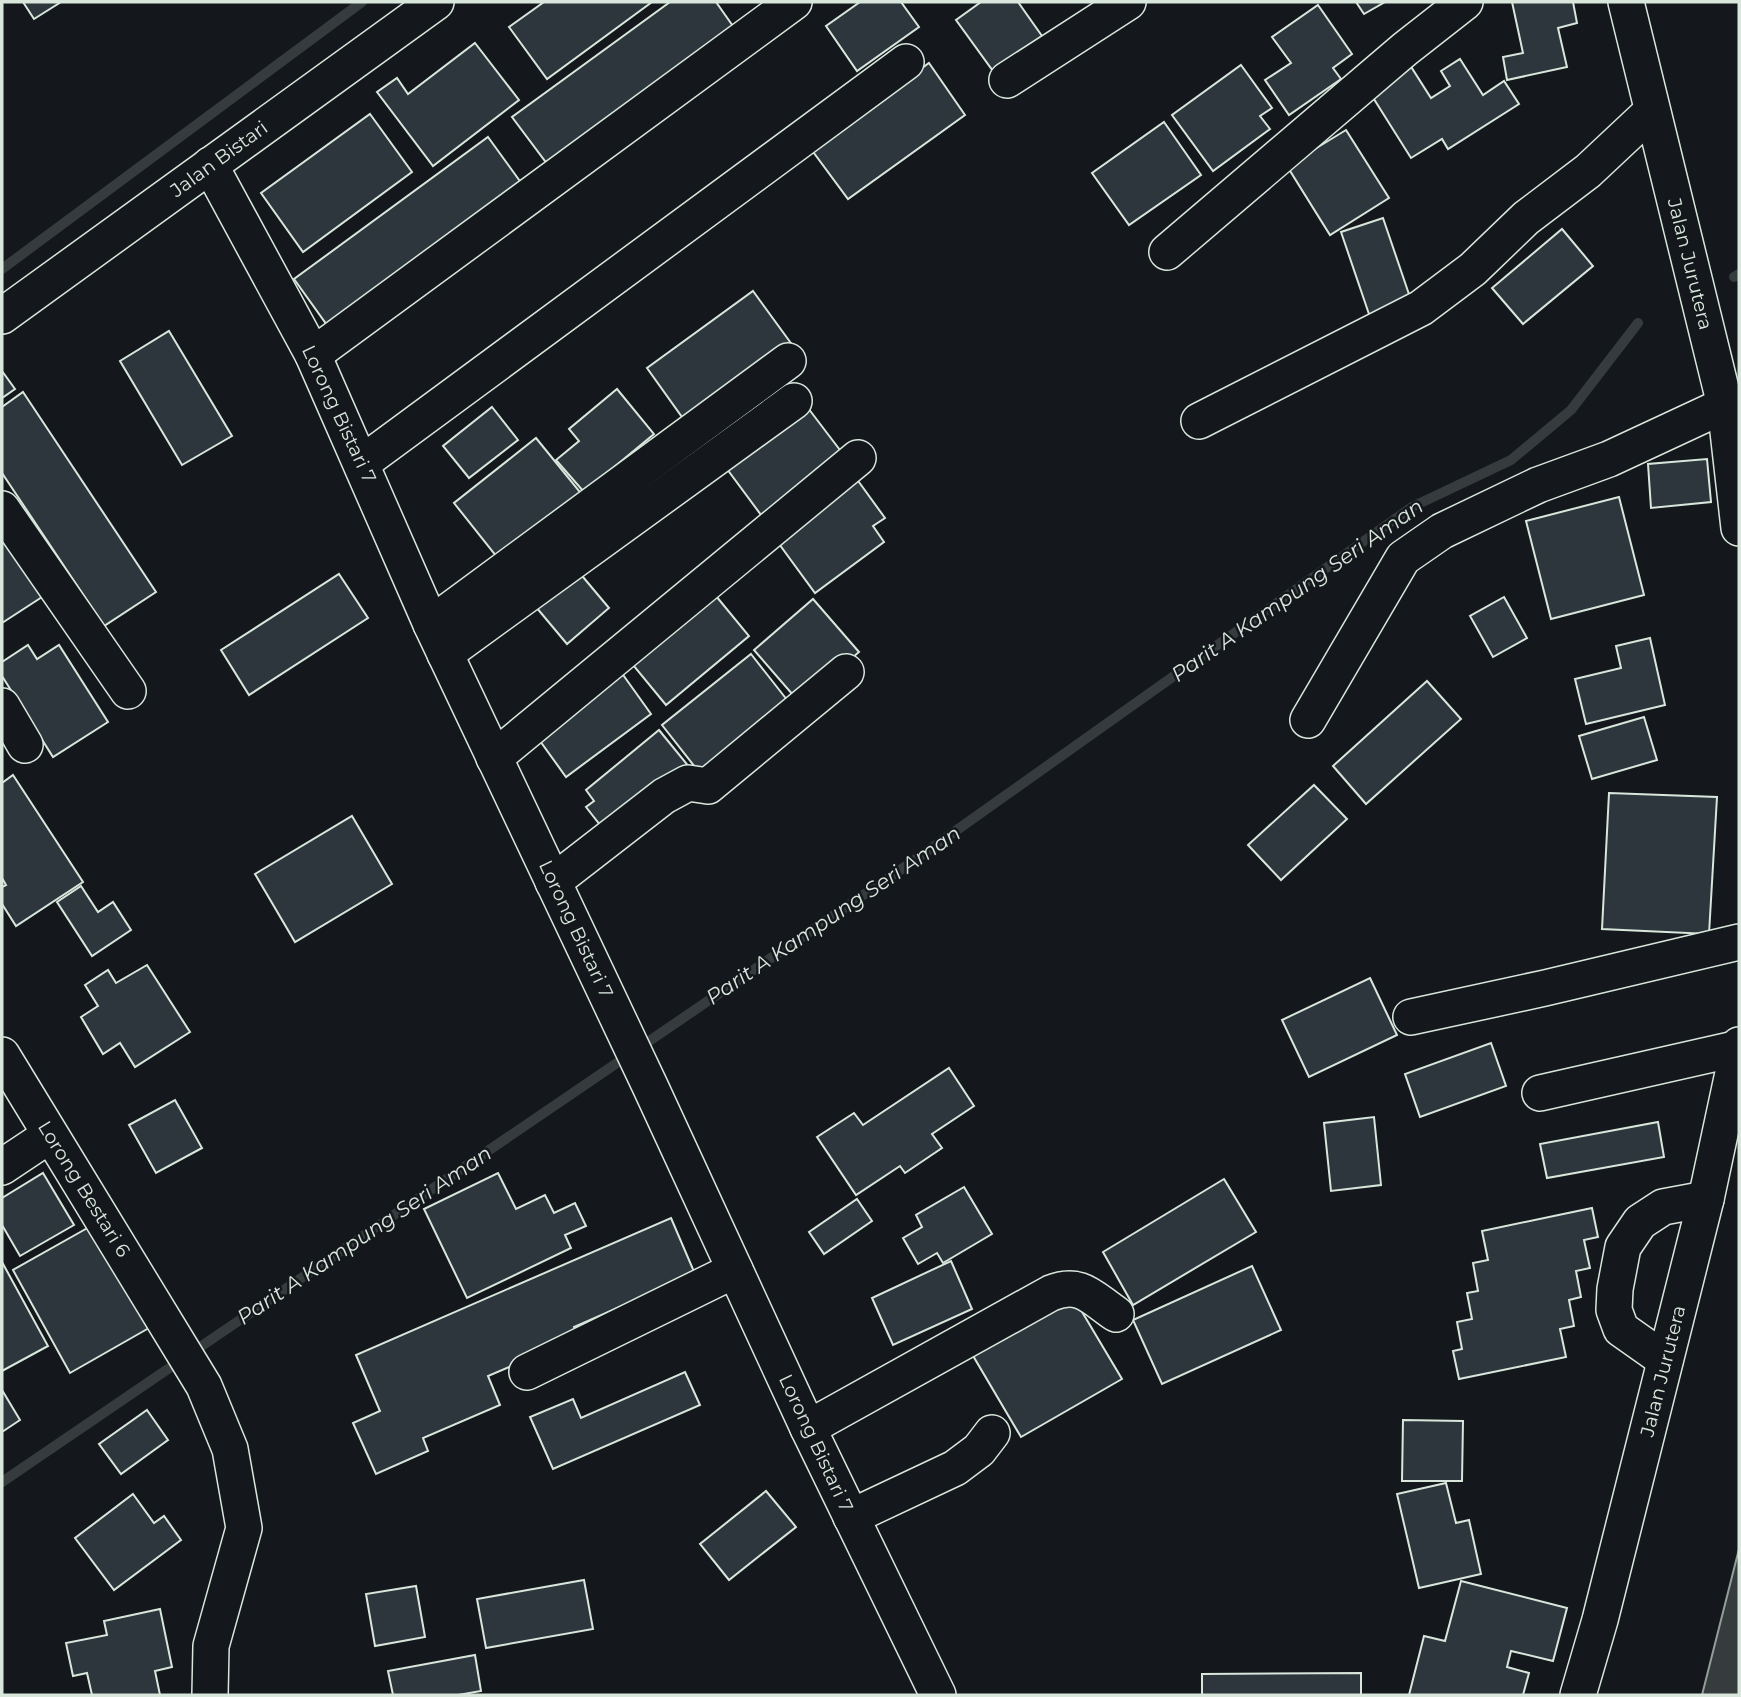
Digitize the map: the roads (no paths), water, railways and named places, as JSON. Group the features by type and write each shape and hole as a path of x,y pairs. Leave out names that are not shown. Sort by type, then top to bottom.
{"street":[{"name":"Jalan Bistari","path":"2,316 436,2"},
{"path":"313,355 794,2"},
{"path":"1007,80 1128,2"},
{"path":"1167,252 1405,49 1465,2"},
{"name":"Jalan Jurutera","path":"1626,2 1725,405 1739,528"},
{"path":"362,463 905,62"},
{"path":"1199,421 1421,308 1473,269 1526,218 1588,171 1653,111"},
{"name":"Lorong Bistari 7","path":"211,165 313,355 438,639 621,1024 808,1428 938,1695"},
{"path":"438,639 788,361"},
{"path":"438,639 794,401"},
{"path":"1308,720 1403,558 1454,525 1538,485 1609,459 1725,405"},
{"path":"494,758 858,458"},
{"path":"2,509 128,691"},
{"path":"553,881 664,796 688,783 708,786 846,672"},
{"path":"2,706 25,745"},
{"path":"1411,1017 1739,942"},
{"path":"1540,1093 1739,1047"},
{"name":"Jalan Jurutera","path":"1578,1695 1706,1199 1739,1047"},
{"name":"Lorong Bestari 6","path":"2,1055 204,1386 230,1449 244,1528 211,1646 209,1695"},
{"path":"2,1167 50,1135"},
{"path":"1665,1360 1621,1329 1614,1310 1623,1247 1640,1222 1663,1207 1706,1199"},
{"path":"527,1372 735,1270"},
{"path":"808,1428 1066,1287 1079,1289 1116,1314"},
{"path":"851,1517 954,1468 979,1450 992,1433"}],"waterway":[{"path":"2,269 362,2"},
{"name":"Parit A Kampung Seri Aman","path":"1734,277 1739,274"},
{"name":"Parit A Kampung Seri Aman","path":"2,1482 909,864 1412,507 1511,460 1571,410 1638,323"}]}
